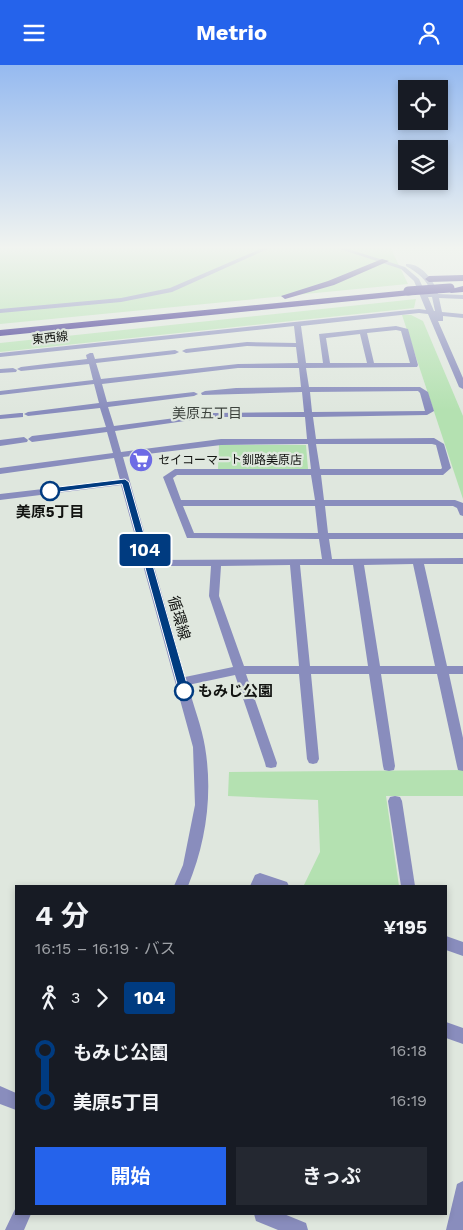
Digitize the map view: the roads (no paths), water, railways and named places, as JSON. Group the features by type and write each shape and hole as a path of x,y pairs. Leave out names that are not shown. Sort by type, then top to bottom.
{"highway":[{"path":"184,312 250,301"},
{"path":"0,332 303,301"},
{"path":"0,332 312,301"}],"street":[{"path":"0,311 97,301"},
{"path":"427,301 434,313 463,387"},
{"path":"434,313 435,301"},
{"name":"東西線","path":"0,355 419,311 463,316"},
{"path":"297,324 310,414 327,562"},
{"path":"0,393 238,366 327,366 414,365 404,329 396,327 322,336 327,366"},
{"path":"363,331 371,365"},
{"path":"186,351 247,344 299,345"},
{"name":"循環線","path":"87,346 199,747 202,790 197,839 190,865 181,885"},
{"path":"0,371 175,352"},
{"path":"0,443 210,416 428,413 430,411 424,392 420,389 236,390 205,393"},
{"path":"0,417 194,394"},
{"path":"0,471 221,442 434,441 440,444 447,468 443,472 175,472 168,477 190,536 463,536"},
{"path":"0,497 125,482"},
{"path":"178,503 455,503 461,506 463,513"},
{"path":"148,563 463,561"},
{"path":"216,562 214,596 271,763"},
{"path":"295,562 313,759"},
{"path":"358,562 389,766"},
{"path":"418,562 463,765"},
{"path":"181,682 240,670 463,670"},
{"path":"395,801 408,885"},
{"path":"257,885 260,879 279,885"},
{"path":"447,943 463,949"},
{"path":"447,1030 463,1036"},
{"path":"0,1095 15,1102"},
{"path":"455,1230 462,1200"},
{"path":"14,1230 22,1215"},
{"path":"265,1215 299,1230"}],"place":[{"name":"セイコーマート釧路美原店","path":"141,460"},
{"name":"美原5丁目","path":"50,491"},
{"name":"もみじ公園","path":"184,691"}],"district":[{"name":"美原五丁目","path":"207,413"}]}
